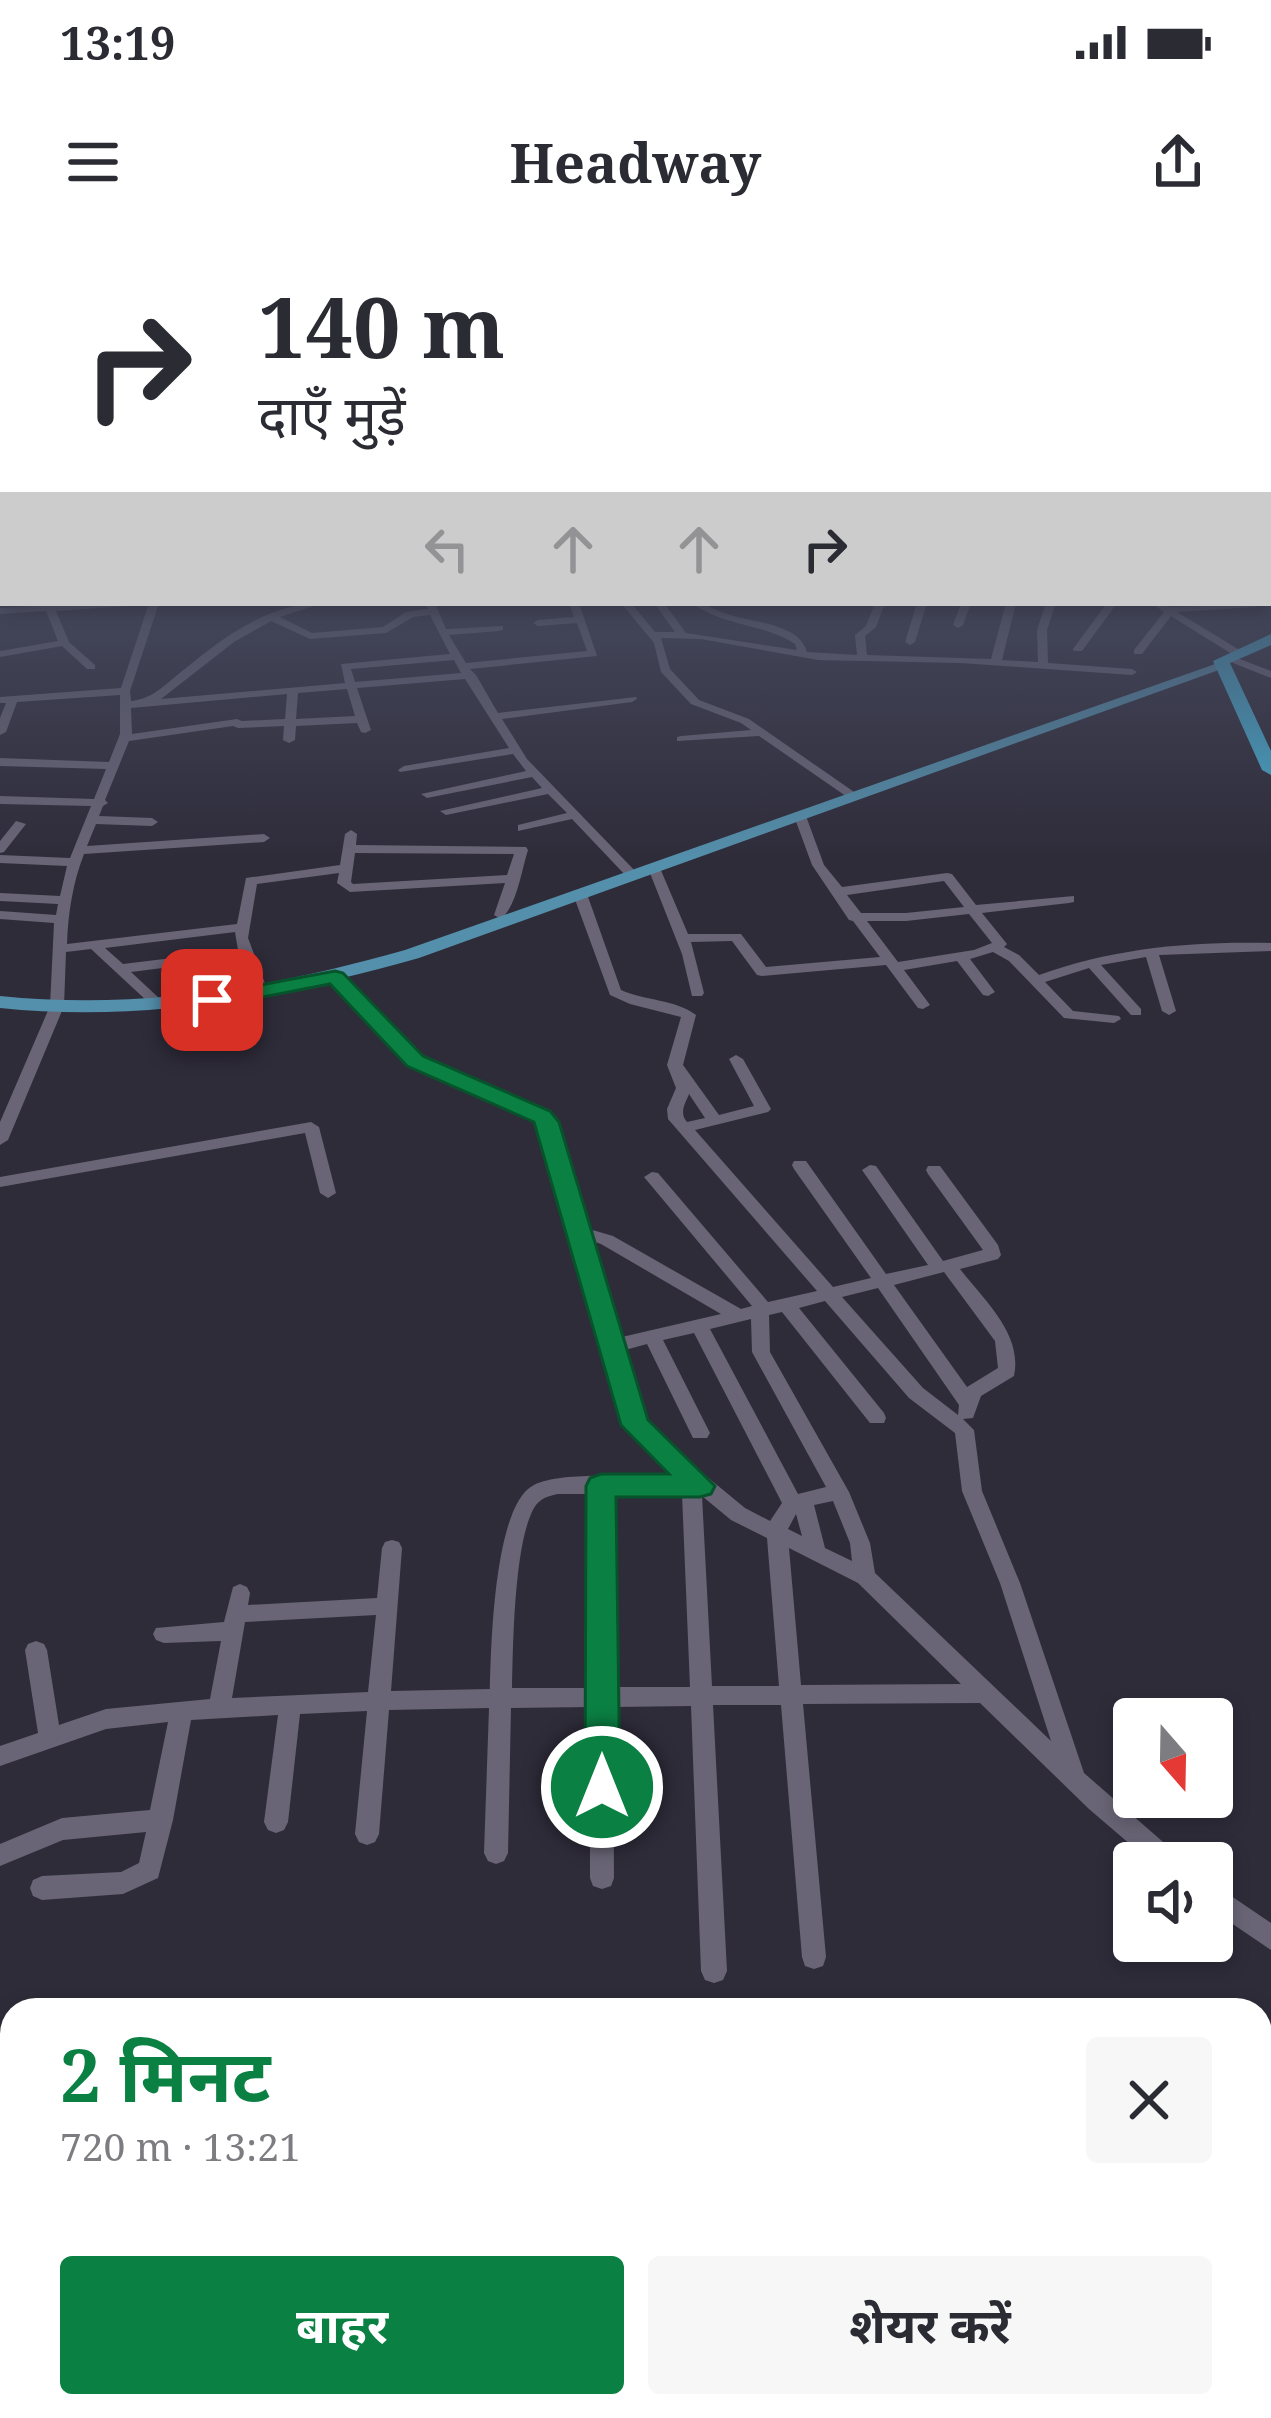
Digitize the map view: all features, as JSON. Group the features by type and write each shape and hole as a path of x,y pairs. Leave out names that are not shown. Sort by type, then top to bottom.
{"highway":[{"path":"1231,660 1241,656"},
{"path":"1231,660 1271,729"},
{"path":"1231,660 1271,770"}],"main road":[{"path":"57,1003 259,986 337,970 631,873 1231,660"},
{"path":"0,998 57,1003 212,1000 335,977 654,868 849,795"}],"street":[{"path":"78,656 91,667"},
{"path":"0,1140 57,1003 66,900 78,856 125,738 126,698 138,656"},
{"path":"154,699 208,656"},
{"path":"457,656 532,773 631,873"},
{"path":"0,732 6,699 154,699 293,691 352,686 521,656"},
{"path":"660,656 665,670 695,702 741,719 849,795"},
{"path":"822,656 1132,671"},
{"path":"996,662 997,656"},
{"path":"1042,656 1043,666"},
{"path":"1226,656 1271,675"},
{"path":"125,738 237,723 363,724 344,668 348,664 464,666"},
{"path":"289,740 293,691"},
{"path":"235,694 239,742"},
{"path":"495,717 632,700"},
{"path":"682,739 759,733"},
{"path":"404,770 516,750"},
{"path":"0,762 115,766"},
{"path":"427,794 532,773"},
{"path":"446,811 549,790"},
{"path":"0,800 102,803"},
{"path":"522,828 574,815"},
{"path":"800,816 812,854 923,1005"},
{"path":"95,820 152,822"},
{"path":"0,849 20,824"},
{"path":"0,859 264,838"},
{"path":"349,853 344,885 352,888 514,879"},
{"path":"259,986 244,953 243,927 254,878 349,853 521,860 501,915"},
{"path":"654,868 682,938 697,993"},
{"path":"837,892 946,877 999,940 996,948"},
{"path":"580,894 615,992 651,1008 687,1012 690,1021 675,1059 684,1088 674,1113 685,1129 916,1393 964,1430"},
{"path":"0,897 66,900"},
{"path":"854,917 1069,899"},
{"path":"0,915 62,919"},
{"path":"60,949 243,927"},
{"path":"682,938 736,938 762,972 890,964 996,948 1014,958 1069,1015 1114,1019"},
{"path":"94,945 152,998"},
{"path":"1036,980 1183,946 1271,947"},
{"path":"1151,952 1168,1011"},
{"path":"120,969 244,953"},
{"path":"961,956 988,992"},
{"path":"1093,964 1136,1012"},
{"path":"335,977 415,1061 545,1119 584,1233 635,1425 696,1486 738,1514 866,1576 1146,1842"},
{"path":"675,1059 715,1121"},
{"path":"685,1129 764,1107 736,1059"},
{"path":"0,1182 311,1127 328,1193"},
{"path":"800,1165 968,1403"},
{"path":"870,1170 1006,1346 1004,1376 973,1392 964,1430 976,1503 1010,1583 1075,1779"},
{"path":"613,1346 993,1252 934,1170"},
{"path":"652,1177 762,1309 761,1352 838,1492 860,1543 866,1576"},
{"path":"584,1233 608,1240 737,1315"},
{"path":"786,1304 877,1418"},
{"path":"699,1325 798,1502 817,1552"},
{"path":"652,1336 700,1433"},
{"path":"601,1486 602,1878"},
{"path":"496,1853 511,1561 527,1501 545,1488 696,1486"},
{"path":"696,1486 699,1696 714,1971"},
{"path":"814,1957 777,1533 779,1518 798,1502 838,1492"},
{"path":"367,1834 392,1547"},
{"path":"164,1634 236,1613 387,1606"},
{"path":"219,1708 236,1613"},
{"path":"36,1650 50,1737"},
{"path":"0,1756 106,1719 219,1708 502,1698 986,1693"},
{"path":"276,1822 290,1705"},
{"path":"42,1888 123,1883 144,1876 153,1862 181,1711"},
{"path":"0,1855 62,1828 161,1820"},
{"path":"1233,1910 1271,1938"}],"route":[{"path":"212,1000 335,977 415,1061 542,1117 551,1127 635,1425 700,1486 601,1486 602,1787"}]}
